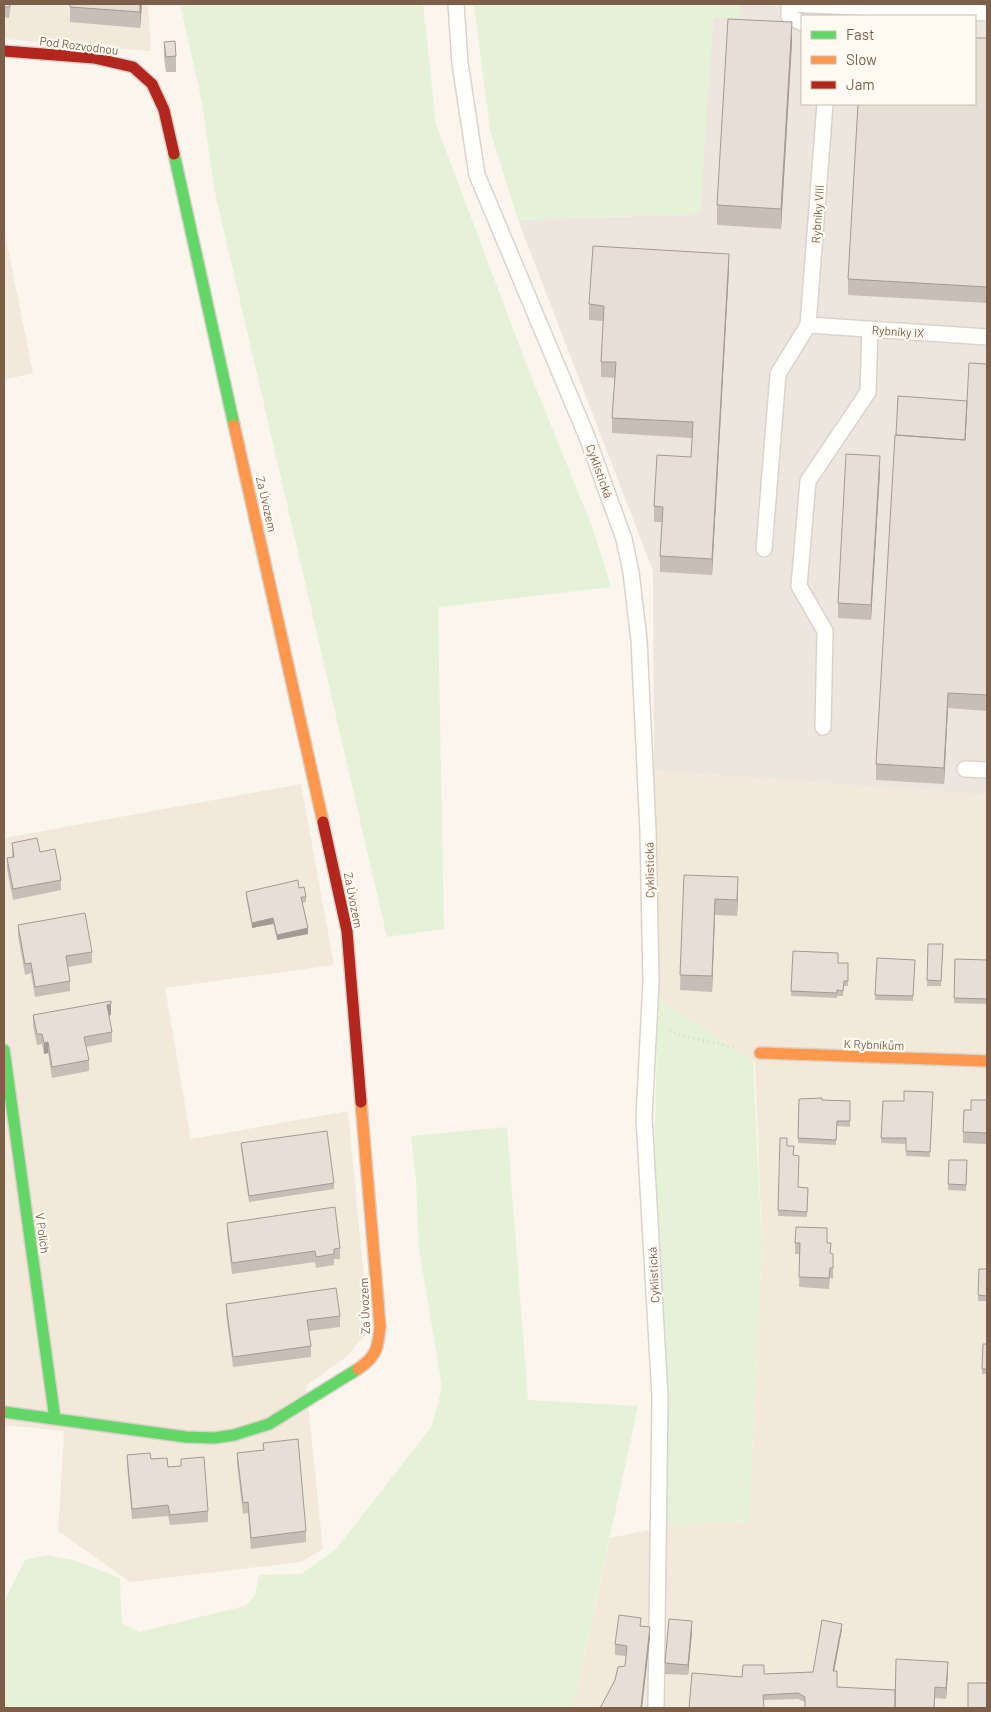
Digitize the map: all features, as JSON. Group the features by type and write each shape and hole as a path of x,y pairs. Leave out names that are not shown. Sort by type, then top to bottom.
{"street":[{"name":"Pod Rozvodnou","path":"4,51 94,58 133,67 146,77"},
{"name":"Za Úvozem","path":"4,1412 186,1437 214,1438 269,1424 352,1374 371,1360 378,1346 380,1326 347,931 164,110 158,93 146,77"},
{"name":"V Polích","path":"4,1050 55,1419"},
{"name":"K Rybníkům","path":"760,1053 987,1061"}],"lane":[{"name":"Cyklistická","path":"456,4 460,62 478,176 588,437 624,539 631,572 639,640 648,831 651,982 644,1117 660,1397 656,1708"},
{"path":"801,22 789,16 789,4 922,7 987,13"},
{"name":"Rybníky VIII","path":"808,325 825,105"},
{"path":"764,549 778,374 808,325"},
{"name":"Rybníky IX","path":"808,325 987,337"},
{"path":"824,727 825,632 799,586 808,481 868,392 870,329"},
{"path":"965,769 987,770"}],"path":[{"path":"669,1030 686,1037 760,1053"}],"shaded area":[{"path":"4,4 148,4 151,51 4,39"},
{"path":"740,4 987,4 987,795 654,771 653,571 518,220 699,214 713,18"},
{"path":"4,229 33,373 4,380"},
{"path":"654,771 987,795 987,1708 573,1708 610,1538 667,1526 749,1522 762,1245 755,1062 658,998"},
{"path":"301,784 334,965 165,988 191,1139 348,1111 369,1331 346,1357 306,1386 323,1549 301,1562 130,1582 58,1531 64,1431 4,1425 4,838"}],"green space":[{"path":"180,4 423,4 436,124 527,366 593,529 611,587 438,607 444,929 387,937 214,188 202,102"},
{"path":"474,4 741,4 739,18 713,18 700,214 518,220 490,130"},
{"path":"658,998 753,1061 762,1245 749,1522 667,1526 667,1394 654,1168"},
{"path":"507,1127 528,1400 638,1406 573,1708 4,1708 4,1599 25,1560 46,1555 73,1560 120,1578 122,1623 139,1632 245,1606 255,1595 259,1575 301,1574 336,1549 432,1426 442,1387 419,1249 416,1180 411,1136"}],"building":[{"path":"4,4 10,4 9,7 4,7"},
{"path":"70,4 140,4 140,12 70,7"},
{"path":"728,19 792,22 781,209 717,205"},
{"path":"976,38 987,38 987,287 848,279 858,105 976,105"},
{"path":"175,41 176,56 166,57 164,42"},
{"path":"593,246 729,254 712,559 660,556 663,507 654,506 657,455 691,457 693,422 612,418 616,362 601,362 604,306 589,304"},
{"path":"969,363 987,364 987,695 948,693 944,768 876,764 895,435 965,440"},
{"path":"898,396 967,401 965,440 896,435"},
{"path":"846,454 880,456 871,605 838,603"},
{"path":"37,838 40,852 55,849 61,880 13,889 7,858 14,857 12,843"},
{"path":"684,875 738,877 737,900 715,899 712,976 680,975"},
{"path":"298,880 299,888 304,887 306,897 301,897 308,928 277,935 273,918 252,923 246,892"},
{"path":"85,913 92,952 66,956 70,981 35,987 31,963 25,964 18,925"},
{"path":"928,944 943,944 941,981 927,980"},
{"path":"793,951 838,953 838,963 848,963 848,981 844,981 843,991 837,990 837,993 791,991"},
{"path":"877,958 915,960 913,996 875,995"},
{"path":"955,959 987,960 987,999 954,998"},
{"path":"111,1001 111,1004 107,1005 112,1032 84,1037 89,1060 52,1067 48,1042 44,1043 42,1034 37,1034 33,1015"},
{"path":"904,1091 933,1092 930,1152 906,1151 906,1138 881,1138 883,1101 904,1101"},
{"path":"822,1098 822,1100 850,1101 850,1121 837,1121 836,1140 798,1138 799,1099"},
{"path":"971,1100 987,1100 987,1133 963,1132 964,1110 971,1110"},
{"path":"327,1131 334,1183 249,1196 241,1143"},
{"path":"780,1138 787,1138 787,1146 794,1146 793,1155 799,1156 798,1187 808,1188 807,1212 778,1210"},
{"path":"949,1160 967,1160 966,1185 948,1184"},
{"path":"335,1207 340,1248 334,1249 334,1254 316,1257 315,1251 232,1263 227,1223"},
{"path":"796,1227 827,1228 827,1243 831,1243 830,1253 833,1254 833,1268 830,1268 829,1278 799,1277 800,1243 795,1243"},
{"path":"979,1269 987,1269 987,1296 978,1295"},
{"path":"336,1288 340,1316 307,1320 311,1346 233,1357 226,1304"},
{"path":"983,1344 987,1344 987,1369 982,1369"},
{"path":"298,1439 306,1531 251,1538 248,1502 243,1503 237,1453 264,1450 263,1443"},
{"path":"150,1453 151,1459 167,1458 168,1467 181,1466 181,1459 204,1457 208,1511 170,1515 168,1505 132,1509 127,1455"},
{"path":"619,1615 641,1618 640,1626 650,1627 641,1707 600,1708 615,1680 618,1667 625,1666 627,1646 615,1644"},
{"path":"669,1619 692,1621 688,1665 665,1663"},
{"path":"822,1620 842,1624 833,1671 837,1671 837,1687 895,1690 895,1708 805,1708 805,1697 798,1693 763,1695 764,1708 689,1708 692,1673 742,1677 743,1665 764,1665 764,1674 813,1672"},
{"path":"896,1659 948,1662 946,1688 935,1687 934,1708 895,1708"},
{"path":"968,1683 987,1683 987,1708 968,1708"}],"traffic: fast":[{"path":"174,154 234,425"},
{"path":"4,1050 55,1419"},
{"path":"4,1412 186,1437 214,1438 234,1435 269,1424 358,1369"}],"traffic: slow":[{"path":"234,425 323,822"},
{"path":"760,1053 987,1061"},
{"path":"358,1369 373,1355 380,1326 361,1102"}],"traffic: jam":[{"path":"4,51 94,58 133,67 152,84 164,110 174,154"},
{"path":"323,822 347,931 361,1102"}]}
